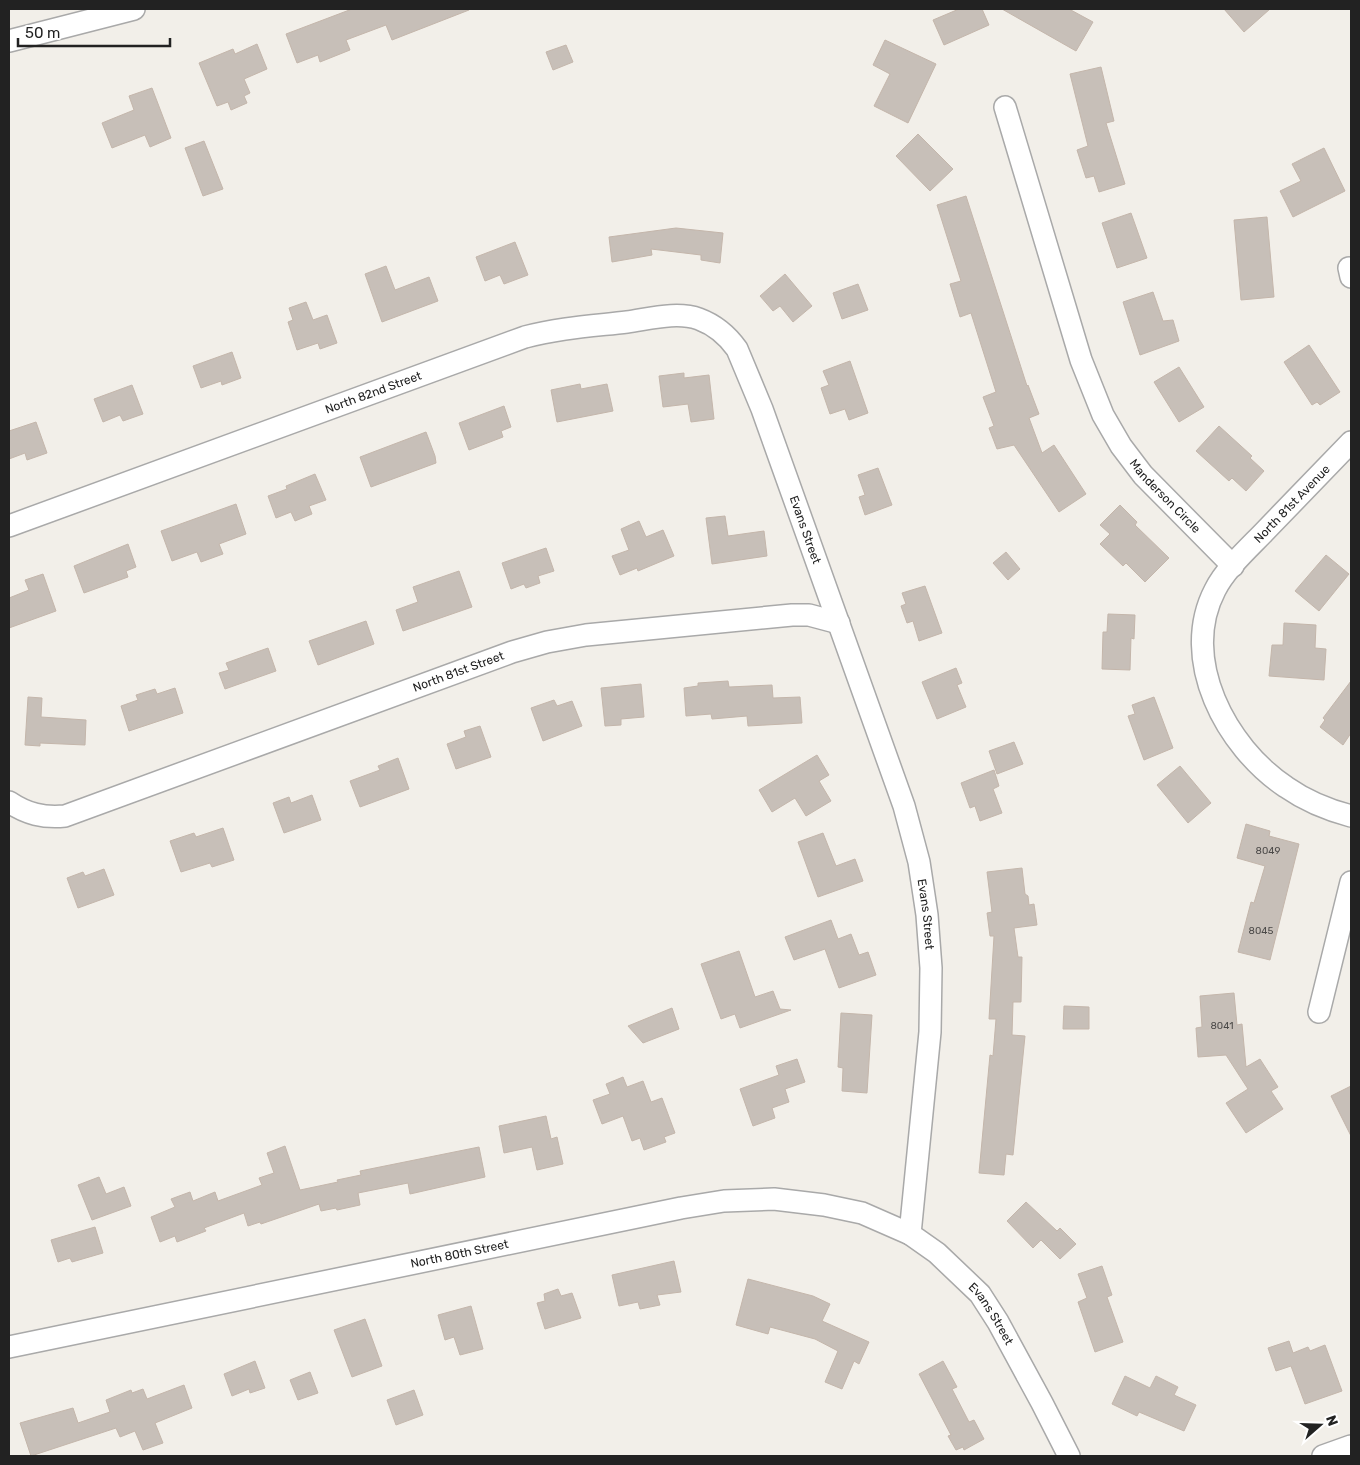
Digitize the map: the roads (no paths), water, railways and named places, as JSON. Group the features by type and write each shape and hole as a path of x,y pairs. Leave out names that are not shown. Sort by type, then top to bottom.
{"street":[{"path":"9,41 134,9"},
{"name":"Manderson Circle","path":"1005,107 1080,360 1103,415 1120,446 1142,475 1233,566"},
{"name":"North 82nd Street","path":"9,526 525,337 547,331 670,316 688,317 714,326 728,337 737,349"},
{"name":"Evans Street","path":"737,349 765,416 904,806 919,862 927,915 931,968 930,1032 910,1234 937,1253 980,1294 1025,1370 1069,1456"},
{"name":"North 81st Avenue","path":"1233,566 1351,442"},
{"path":"1233,566 1219,582 1214,592 1205,617 1202,635 1207,676 1224,719 1250,756 1268,774 1285,787 1335,812 1351,816"},
{"name":"North 81st Street","path":"9,802 20,810 36,816 64,816 512,652 546,642 586,635 792,615 810,615 839,623"},
{"path":"1320,1012 1351,882"},
{"name":"North 80th Street","path":"9,1347 681,1208 724,1201 774,1199 824,1205 862,1214 910,1234"},
{"path":"1323,1456 1351,1446"}]}
